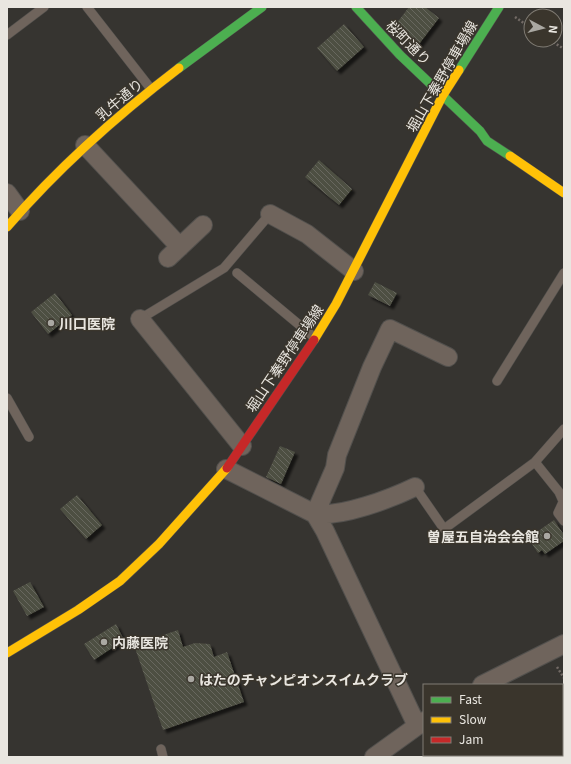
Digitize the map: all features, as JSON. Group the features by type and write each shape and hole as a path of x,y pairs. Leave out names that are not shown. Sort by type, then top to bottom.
{"main road":[{"name":"乳牛通り","path":"7,227 20,211 85,146 151,89 198,52 262,7"},
{"name":"桜町通り","path":"356,7 400,55 444,95 454,108 480,131 488,141 564,193"},
{"name":"堀山下秦野停車場線","path":"7,653 78,610 120,581 159,544 226,469 315,338 354,271 444,95 499,7"}],"street":[{"path":"85,146 174,252 203,225"},
{"path":"7,193 20,211"},
{"path":"270,214 307,234 354,271"},
{"path":"140,319 242,446"},
{"path":"315,514 335,468 337,455 372,367 390,329 448,357"},
{"path":"226,469 315,514 329,515 397,496 415,487"},
{"path":"315,514 325,531 420,723 374,757"},
{"path":"484,684 564,644"}],"lane":[{"path":"7,35 44,7"},
{"path":"87,7 151,89"},
{"path":"140,319 224,268 270,214"},
{"path":"237,272 315,338"},
{"path":"497,381 564,273"},
{"path":"7,398 29,437"},
{"path":"415,487 444,529 535,462 564,429"},
{"path":"535,462 559,492 563,500 558,513 564,522"}],"path":[{"path":"509,14 523,23"}],"building":[{"path":"409,7 425,7 439,18 416,48 393,28"},
{"path":"344,24 364,47 337,71 317,48"},
{"path":"319,160 352,189 339,205 305,177"},
{"path":"375,282 397,293 390,306 368,295"},
{"name":"川口医院","path":"55,293 72,315 48,334 31,312"},
{"path":"280,446 295,452 281,484 266,477"},
{"path":"77,495 102,525 86,539 60,509"},
{"name":"曽屋五自治会会館","path":"554,520 564,535 564,541 545,554 542,550 538,553 528,538"},
{"path":"30,582 44,607 27,616 13,591"},
{"name":"内藤医院","path":"116,624 124,640 94,660 84,644"},
{"name":"はたのチャンピオンスイムクラブ","path":"178,630 183,647 195,643 210,644 214,657 227,652 244,702 163,730 134,645"}],"traffic: fast":[{"path":"179,68 262,7"},
{"path":"356,7 400,55 480,131 487,141 510,156"},
{"path":"459,70 499,7"}],"traffic: slow":[{"path":"7,227 47,184 89,143 179,68"},
{"path":"314,340 336,304 443,95 459,70"},
{"path":"510,156 564,193"},
{"path":"7,653 78,610 120,581 159,544 227,468"}],"traffic: jam":[{"path":"227,468 314,340"}],"place":[{"name":"川口医院","path":"51,323"},
{"name":"曽屋五自治会会館","path":"547,536"},
{"name":"内藤医院","path":"104,642"},
{"name":"はたのチャンピオンスイムクラブ","path":"191,679"}]}
